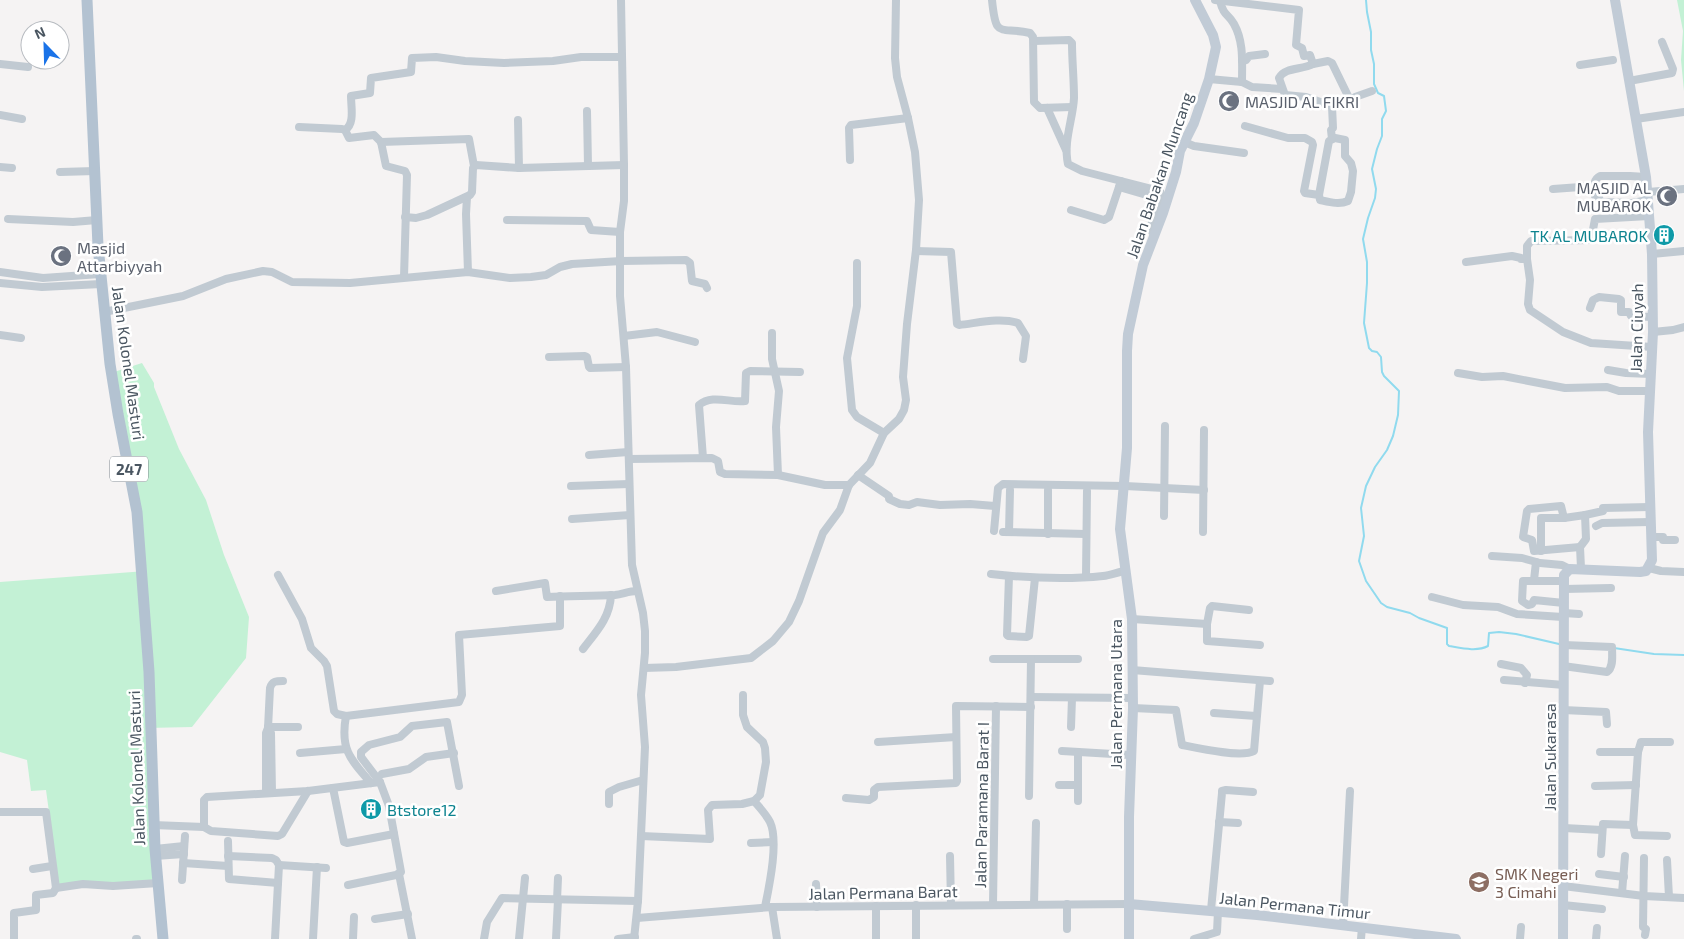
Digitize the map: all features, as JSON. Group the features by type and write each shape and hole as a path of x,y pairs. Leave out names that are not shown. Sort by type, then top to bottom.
{"main road":[{"name":"Jalan Kolonel Masturi","path":"87,0 100,279 118,414 137,512 149,672 153,825 163,939"}],"street":[{"path":"618,939 635,938 645,747 641,695 644,668 644,625 633,573 626,367 620,296 620,232 624,201 622,0"},
{"path":"644,668 746,659 757,655 765,648 789,622 806,587 823,533 840,510 849,485 874,456 884,433 903,414 905,406 903,376 907,324 920,200 915,152 900,92 895,58 896,0"},
{"path":"992,0 996,26 1005,31 1030,33 1034,41 1034,102 1040,108 1072,107"},
{"name":"Jalan Babakan Muncang","path":"1125,486 1128,334 1143,265 1176,172 1184,142 1194,123 1216,47 1216,40 1195,0"},
{"name":"Jalan Ciuyah","path":"1615,0 1620,60 1629,81 1646,178 1652,254 1653,332 1648,432 1652,560 1649,568"},
{"path":"1218,1 1224,13 1233,21 1242,45 1242,82"},
{"path":"1218,1 1299,10 1296,45 1302,48 1304,56 1310,55 1313,64"},
{"path":"1034,41 1071,41 1074,100 1067,152 1068,164 1120,184 1151,193 1160,191 1162,193 1161,198 1150,229 1154,234"},
{"path":"1629,81 1672,72 1673,69 1662,42"},
{"path":"1242,61 1246,60 1249,56 1265,54"},
{"path":"299,127 345,130 349,128 352,121 351,96 370,93 371,79 408,73 412,68 412,58 436,57 504,63 553,61 581,57 622,57"},
{"path":"1580,65 1620,60"},
{"path":"1350,100 1332,62 1328,61 1313,64 1306,68 1289,70 1281,74 1279,78 1285,95 1306,97 1332,106 1348,104 1350,100 1372,91"},
{"path":"0,64 20,66"},
{"path":"1208,79 1242,82 1252,87 1282,89"},
{"path":"1332,106 1332,139 1320,200 1344,203 1348,201 1351,192 1353,171 1351,163 1345,156 1345,140 1332,139"},
{"path":"1047,108 1067,152"},
{"path":"587,111 588,166"},
{"path":"1636,119 1684,112"},
{"path":"0,116 22,119"},
{"path":"850,160 849,128 851,125 908,118"},
{"path":"518,120 519,168"},
{"path":"1245,126 1288,138 1305,138 1312,142 1313,145 1303,189 1305,193 1320,195"},
{"path":"345,130 349,138 374,134 381,142 386,166 403,170 407,175 404,277"},
{"path":"381,142 469,139 474,166 472,192 467,197 427,215 416,218 405,217"},
{"path":"1184,142 1194,146 1244,152"},
{"path":"474,166 519,168 624,165"},
{"path":"0,167 12,168"},
{"path":"60,172 95,171"},
{"path":"1646,178 1600,176 1595,180 1596,196 1599,197 1600,202 1632,203 1648,196 1684,189"},
{"path":"1071,210 1104,220 1107,219 1110,217 1120,184"},
{"path":"1553,189 1594,186"},
{"path":"467,197 468,272"},
{"path":"1649,216 1595,219 1591,240 1531,241 1527,246 1530,280 1528,304 1532,311 1564,332 1591,344 1652,347"},
{"path":"8,219 73,222 97,220"},
{"path":"507,220 587,221 591,230 620,232"},
{"path":"916,251 951,252 957,324 998,320 1010,320 1018,323 1026,336 1023,358"},
{"path":"1652,254 1684,251"},
{"path":"1466,262 1512,256 1527,259"},
{"path":"104,312 183,296 226,279 263,271 272,272 292,282 350,283 468,272 510,278 531,277 546,275 560,267 572,264 688,260 693,282 706,284 707,288"},
{"path":"857,263 857,312 847,358 852,410 857,417 884,433"},
{"path":"2,272 43,278 78,276 100,279 79,285 42,287 2,283 2,272"},
{"path":"1590,308 1593,300 1599,297 1619,299 1621,300 1621,312 1629,312 1631,316 1652,317"},
{"path":"1653,332 1684,328"},
{"path":"624,336 657,332 695,342"},
{"path":"772,333 774,370 779,391 776,427 778,475"},
{"path":"0,335 21,338"},
{"path":"549,358 585,356 590,368 626,367"},
{"path":"702,458 700,405 706,400 712,399 745,401 746,374 748,372 774,370 800,372"},
{"path":"1608,370 1651,374"},
{"path":"1458,373 1482,377 1503,376 1565,388 1607,387 1620,391 1650,391"},
{"path":"1164,516 1163,488 1166,426"},
{"path":"1203,532 1204,430"},
{"path":"589,455 716,459 720,472 725,474 778,475 825,484 849,485"},
{"path":"858,475 889,496 889,499 900,504 909,505 917,502 940,505 996,502"},
{"path":"571,486 629,484"},
{"path":"994,531 998,488 1003,484 1125,486 1204,490"},
{"name":"Jalan Permana Utara","path":"1125,486 1120,530 1132,619 1133,703 1130,755 1129,939"},
{"path":"1010,490 1006,532 1086,534"},
{"path":"1048,490 1048,534"},
{"path":"1086,577 1087,491"},
{"path":"1564,518 1561,506 1531,508 1527,511 1523,537 1532,540 1533,550 1541,551 1580,547"},
{"path":"1541,551 1541,518 1564,518 1585,515 1603,512 1603,508 1650,507"},
{"path":"572,519 630,515"},
{"path":"1581,568 1580,547 1586,539 1585,515"},
{"path":"1596,526 1602,523 1650,522"},
{"path":"1651,537 1675,540"},
{"path":"1492,556 1522,558 1536,562 1562,565 1565,579"},
{"path":"1534,580 1536,562"},
{"path":"1565,579 1581,568 1640,572 1646,571 1649,568 1661,571 1684,572"},
{"path":"991,574 1035,578 1126,574"},
{"path":"278,575 302,619 311,648 324,660 327,666 334,711 337,714 346,716 458,702 462,695 459,635 561,626 560,596"},
{"path":"1009,576 1008,636 1029,636 1035,578"},
{"path":"1579,614 1564,611 1534,600 1531,604 1523,603 1523,581 1565,579 1611,588"},
{"name":"Jalan Sukarasa","path":"1563,939 1565,579"},
{"path":"496,591 545,583 547,597 611,595 623,594 630,590 638,591"},
{"path":"583,649 603,623 610,604 611,595"},
{"path":"1432,597 1463,605 1498,607 1517,614 1564,611"},
{"path":"1249,610 1212,606 1208,610 1207,641 1260,645"},
{"path":"1132,619 1207,624"},
{"path":"1564,645 1612,647 1612,664 1607,672 1564,666"},
{"path":"992,659 1078,659"},
{"path":"1029,796 1031,659"},
{"path":"1501,664 1521,668 1527,675 1525,683"},
{"path":"1132,670 1270,681"},
{"path":"1504,680 1564,685"},
{"path":"269,793 269,756 266,732 268,728 270,688 271,683 283,681"},
{"path":"1031,697 1133,703 1176,710 1182,745 1227,752 1248,753 1254,751 1260,681"},
{"path":"641,836 710,839 708,810 712,805 742,804 754,800 760,795 766,762 765,748 763,742 747,727 743,715 743,695"},
{"path":"1071,727 1072,698"},
{"path":"846,798 869,800 874,797 874,790 878,787 956,783 956,706 1031,708"},
{"name":"Jalan Paramana Barat I","path":"993,904 996,706"},
{"path":"1564,710 1606,712 1607,724"},
{"path":"1214,713 1256,716"},
{"path":"346,716 344,727 346,749 355,763 378,780"},
{"path":"412,939 399,874 401,870 389,806 378,780 361,757 361,752 369,745 400,737 412,726 447,722 459,786"},
{"path":"268,728 298,727"},
{"path":"878,742 956,737"},
{"path":"1667,836 1635,835 1633,825 1638,752 1642,741 1670,742"},
{"path":"300,753 346,749"},
{"path":"1062,751 1130,755"},
{"path":"1078,752 1078,800"},
{"path":"1600,752 1638,752"},
{"path":"204,826 204,800 206,797 333,788 378,780 408,769 426,756 454,753"},
{"path":"609,804 609,792 643,780"},
{"path":"1059,785 1078,786"},
{"path":"1595,786 1636,785"},
{"path":"333,788 344,842 394,834"},
{"path":"153,825 204,826 211,831 278,836 308,791"},
{"path":"1194,939 1217,932 1214,911 1222,791 1253,792"},
{"path":"1343,925 1350,791"},
{"path":"295,792 302,796 303,799"},
{"path":"754,800 770,822 773,842 768,907 777,939"},
{"path":"0,812 46,812 56,888"},
{"path":"1219,822 1238,823"},
{"path":"1034,904 1036,823"},
{"path":"1601,854 1604,824 1633,825"},
{"path":"1564,828 1602,830"},
{"path":"182,880 185,836"},
{"path":"228,841 228,876 232,880 278,883"},
{"path":"751,843 773,842"},
{"path":"155,853 184,850"},
{"path":"228,856 272,858 279,864 275,939"},
{"path":"950,856 951,905"},
{"path":"1622,893 1625,856"},
{"path":"1644,858 1643,927 1646,929 1645,935"},
{"path":"1667,860 1669,897"},
{"path":"183,863 228,866"},
{"path":"279,864 321,867 313,939"},
{"path":"33,869 52,866"},
{"path":"348,886 399,874"},
{"path":"1599,874 1624,876"},
{"path":"519,939 525,878"},
{"path":"556,939 558,878"},
{"path":"14,939 14,913 36,910 36,895 53,892 56,888 84,884 113,886 158,883"},
{"path":"816,884 817,907"},
{"path":"1563,886 1644,896 1684,898"},
{"path":"484,939 486,922 503,897 638,901"},
{"path":"1067,904 1067,929"},
{"name":"Jalan Permana Barat","path":"637,918 768,907 1129,904"},
{"name":"Jalan Permana Timur","path":"1129,904 1214,911 1456,939"},
{"path":"916,905 916,939"},
{"path":"1562,905 1602,909"},
{"path":"876,906 876,939"},
{"path":"374,919 408,914"},
{"path":"353,939 354,917"},
{"path":"1361,939 1362,927"},
{"path":"1520,939 1521,927"},
{"path":"1596,939 1597,928"}],"green space":[{"path":"1677,0 1684,0 1684,91 1681,60 1683,31"},
{"path":"142,363 154,383 179,449 206,500 224,555 249,617 246,658 192,727 147,728 154,881 59,885 46,790 31,791 27,760 0,752 0,582 146,571 114,372"}],"waterway":[{"path":"1366,0 1371,32 1374,84 1378,93 1384,96 1386,111 1382,119 1382,136 1372,169 1376,189 1375,198 1363,239 1367,262 1364,323 1369,348 1377,352 1381,357 1384,376 1399,391 1398,415 1393,436 1366,486 1361,508 1364,536 1359,561 1366,581 1381,603 1387,607 1410,613 1447,628 1447,644 1449,646 1469,649 1484,648 1488,646 1489,633 1499,632 1559,644"},
{"path":"1614,648 1654,654 1684,655"}],"place":[{"name":"MASJID AL FIKRI","path":"1229,101"},
{"name":"MASJID AL MUBAROK","path":"1667,196"},
{"name":"TK AL MUBAROK","path":"1664,235"},
{"name":"Masjid Attarbiyyah","path":"61,256"},
{"name":"Btstore12","path":"371,809"},
{"name":"SMK Negeri 3 Cimahi","path":"1479,882"}]}
